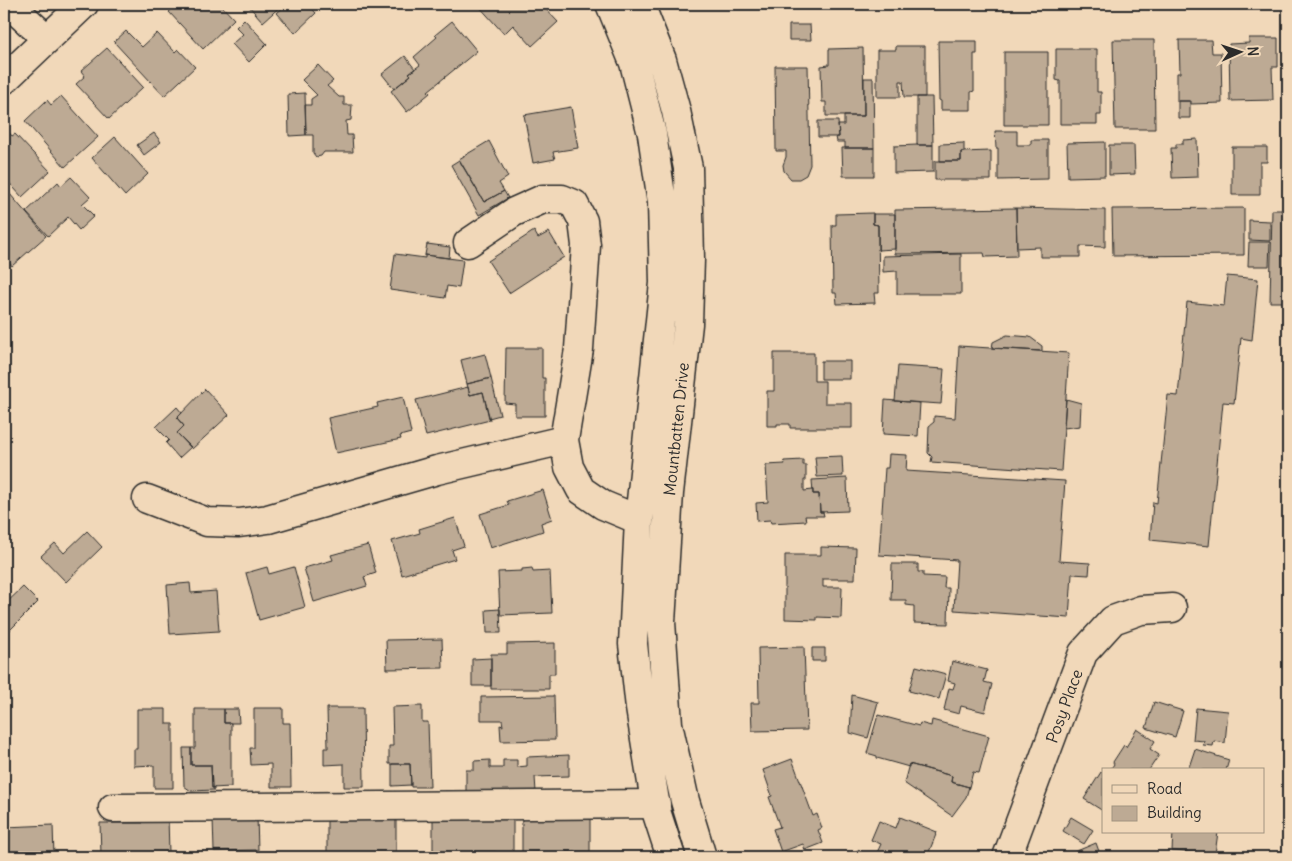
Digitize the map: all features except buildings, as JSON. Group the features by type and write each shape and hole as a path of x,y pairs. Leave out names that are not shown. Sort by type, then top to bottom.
{"street":[{"path":"9,4 47,39"},
{"path":"4,80 84,4"},
{"path":"614,11 643,5"},
{"name":"Mountbatten Drive","path":"643,5 662,60 676,111 688,168 690,259 688,324 669,493 661,622 668,724 685,801 702,857"},
{"name":"Mountbatten Drive","path":"614,11 634,63 652,134 662,202 664,283 639,520 633,644 640,708 656,804 671,857"},
{"path":"468,243 514,212 543,199 562,199 574,204 583,221 586,245 579,349 564,440 569,466 581,490 603,505 639,520"},
{"path":"147,499 207,522 239,523 268,519 437,470 564,440"},
{"name":"Posy Place","path":"1007,857 1083,654 1113,620 1141,610 1172,608"},
{"path":"113,808 656,804"}]}
